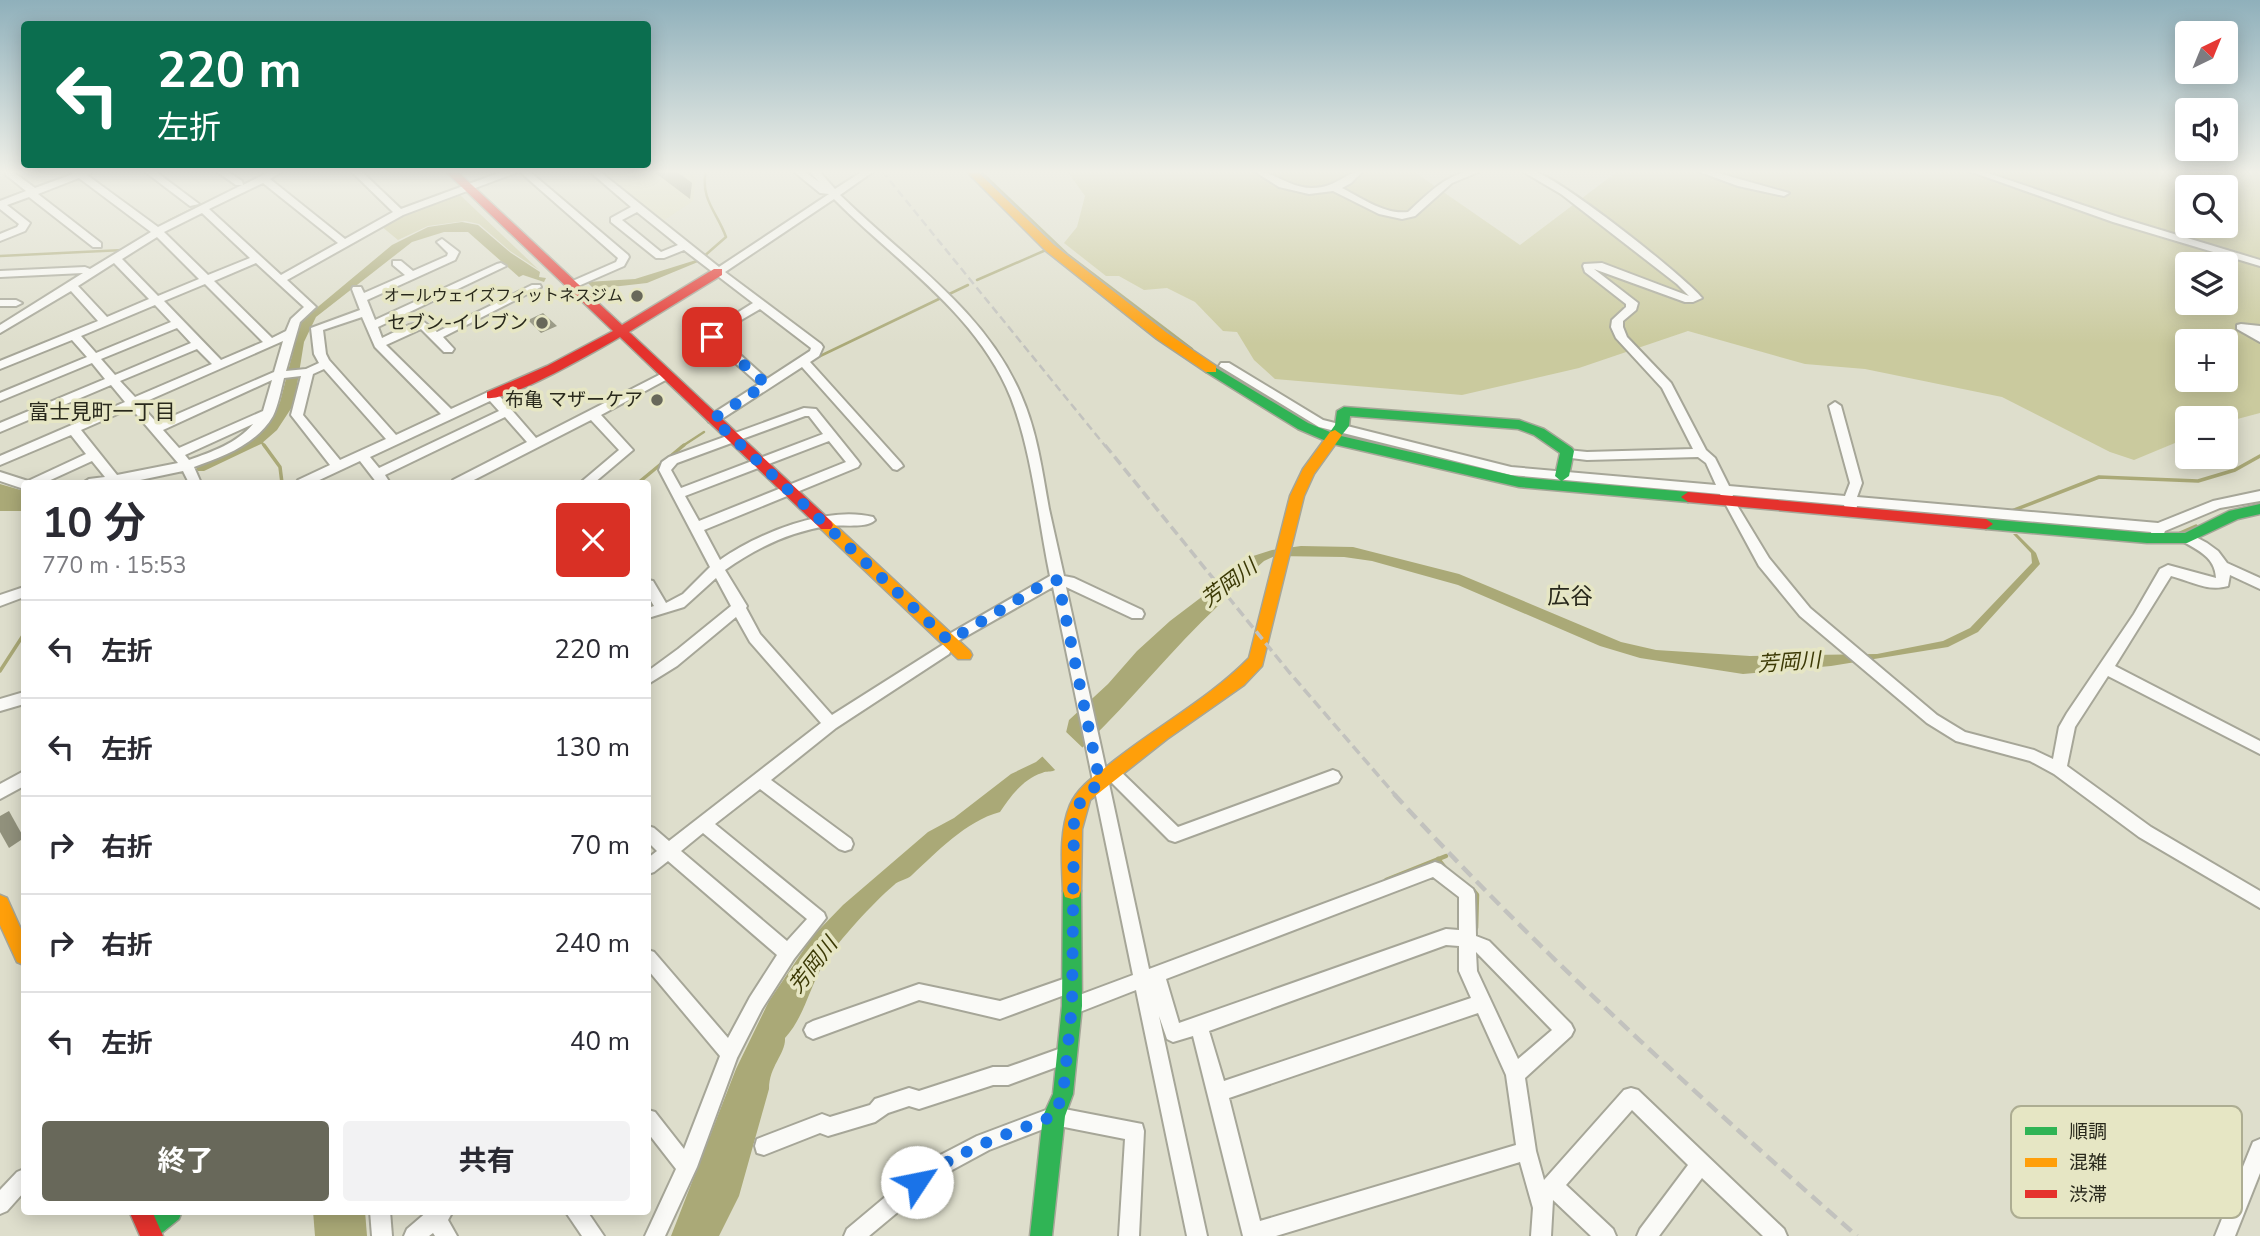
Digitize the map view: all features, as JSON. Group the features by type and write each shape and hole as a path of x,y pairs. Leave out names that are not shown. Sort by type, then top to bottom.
{"street":[{"path":"0,237 20,229"},
{"path":"77,229 97,245"},
{"path":"0,330 116,259 154,229 271,343"},
{"path":"73,429 114,480 191,474 249,434 268,413 282,374 295,321 310,307 223,229"},
{"path":"328,229 345,243"},
{"path":"279,280 371,229"},
{"path":"512,229 789,490 947,645 964,654"},
{"path":"572,285 620,264 624,257 591,229"},
{"path":"626,229 660,256 686,246"},
{"path":"665,229 817,347 818,351 805,363 766,384 713,419"},
{"path":"308,480 492,395 541,376 620,332 718,272 782,229"},
{"path":"871,229 946,296 982,336 1018,400 1031,441 1092,743 1106,778 1150,975 1197,1236"},
{"path":"1030,229 1050,248 1162,335 1250,395 1303,426 1504,470 1727,495 2187,537 2214,554 2224,567 2260,584"},
{"path":"1613,229 1681,282 1697,298 1689,300 1598,265 1588,266 1589,270 1632,303 1632,308 1618,320 1616,327 1622,338 1667,386 1701,453 1711,461 1764,562 1805,612 1947,729 1986,745 2034,755 2059,769 2145,832 2260,900"},
{"path":"2146,229 2260,263"},
{"path":"442,242 454,253 451,258 359,293 379,344 448,415"},
{"path":"116,259 220,365"},
{"path":"0,365 257,259"},
{"path":"397,263 412,275"},
{"path":"371,326 501,266"},
{"path":"0,274 85,270"},
{"path":"73,287 104,322"},
{"path":"435,337 536,287"},
{"path":"0,303 16,303"},
{"path":"760,304 711,333 712,337 766,384"},
{"path":"365,312 317,328 320,354 394,440"},
{"path":"0,397 178,323"},
{"path":"379,344 413,327 424,325 448,349"},
{"path":"2260,329 2241,327 2260,338"},
{"path":"0,461 290,334"},
{"path":"74,335 191,474"},
{"path":"0,428 198,344"},
{"path":"805,363 897,466"},
{"path":"154,429 282,374 305,371 326,364"},
{"path":"1225,366 1337,434 1507,481 1727,495"},
{"path":"305,371 297,415 338,466"},
{"path":"483,477 534,443 667,376"},
{"path":"492,395 534,443"},
{"path":"1835,406 1856,483 1850,506"},
{"path":"1041,1236 1054,1116 1063,1094 1072,1006 1074,818 1077,807 1084,795 1195,708 1238,680 1256,660 1302,484 1337,434 1344,411 1510,424 1539,432 1562,445 1567,454 1562,476"},
{"path":"362,455 380,478 506,412"},
{"path":"696,527 854,464 812,412 804,412 673,460 666,465 665,470 755,638 831,724"},
{"path":"176,454 268,413"},
{"path":"590,480 627,450 593,414"},
{"path":"678,494 831,436"},
{"path":"1567,454 1587,456 1701,453"},
{"path":"40,480 93,456"},
{"path":"0,476 21,484"},
{"path":"2157,533 2218,504 2260,496"},
{"path":"2187,537 2244,511 2260,509"},
{"path":"655,611 681,603 719,568 749,548 822,522 848,518 868,520"},
{"path":"2059,769 2067,727 2168,570 2219,584 2223,582 2224,567"},
{"path":"651,864 831,724 947,645 1047,582 1058,580 1137,614"},
{"path":"0,600 21,593"},
{"path":"651,676 676,661 696,640 740,606"},
{"path":"2106,668 2260,748"},
{"path":"0,705 21,699"},
{"path":"1106,778 1175,835 1333,777"},
{"path":"0,792 21,780"},
{"path":"760,780 845,844"},
{"path":"655,1236 687,1167 730,1055 756,1003 788,953 817,918 703,824"},
{"path":"651,836 788,953"},
{"path":"1072,1006 1435,869 1467,894 1465,939 1468,971 1515,1074 1526,1151 1546,1193 1606,1236"},
{"path":"0,904 21,949"},
{"path":"1150,975 1173,1033 1446,937 1465,939 1483,947 1565,1030 1515,1074"},
{"path":"651,962 730,1055"},
{"path":"813,1030 919,992 1000,1010 1072,984"},
{"path":"1218,1092 1482,1003"},
{"path":"1199,1026 1253,1234 1526,1151"},
{"path":"764,1146 822,1123 828,1127 875,1113 882,1106 909,1097 919,1100 993,1076 1008,1076 1067,1055"},
{"path":"1541,1236 1546,1193 1631,1097 1777,1236"},
{"path":"854,1236 934,1169 984,1143 1054,1116 1135,1131 1129,1236"},
{"path":"651,1123 687,1167"},
{"path":"2242,1194 2260,1149"},
{"path":"1647,1236 1702,1164"},
{"path":"0,1204 21,1182"},
{"path":"143,1215 150,1232 167,1215"},
{"path":"380,1215 382,1236"},
{"path":"414,1236 438,1215"},
{"path":"439,1215 447,1236"},
{"path":"578,1215 594,1236"},
{"path":"2225,1236 2232,1218"}],"shaded area":[{"path":"384,229 422,229 398,240"},
{"path":"484,229 496,229 539,270 510,251"},
{"path":"1076,229 1496,229 1520,245 1542,229 2175,229 2175,238 2238,238 2238,229 2260,229 2260,413 2238,419 2238,406 2175,406 2175,443 2134,460 2110,452 2002,397 1865,369 1805,364 1688,331 1579,368 1462,395 1275,379 1254,360 1237,332 1223,331 1195,302 1167,288 1144,290 1119,276 1106,276 1064,243"}],"water":[{"path":"425,229 482,229 511,253 540,272 539,277 546,278 544,282 523,275 519,277 468,232 444,232 412,242 316,317 304,342 294,404 277,430 261,444 204,471 198,471 196,469 199,465 235,447 273,418 280,402 301,321 392,245"},
{"path":"696,260 698,262 647,283 594,289 587,282 635,279"},
{"path":"0,484 21,490 21,511 0,511"},
{"name":"芳岡川","path":"2013,534 2017,534 2036,553 2040,564 1978,632 1948,647 1831,666 1743,674 1640,658 1600,646 1458,585 1372,561 1344,557 1275,556 1264,561 1221,599 1219,605 1070,759 1053,771 1043,772 1023,784 1000,812 975,822 953,838 910,877 896,883 847,933 825,962 797,1020 785,1038 772,1074 739,1196 719,1236 671,1236 736,1069 769,1001 813,936 843,905 928,832 954,818 1011,774 1036,762 1065,737 1069,720 1170,621 1224,580 1232,566 1272,550 1301,546 1353,547 1459,574 1621,642 1656,650 1750,656 1877,654 1943,641 1970,628 2032,563 2031,553"},
{"path":"313,1215 365,1215 367,1236 315,1236"}],"pier":[{"path":"1063,729 1085,750 1057,772 1040,754 1062,735"}],"building":[{"name":"セブン-イレブン","path":"543,313 557,326 541,333 528,320"},
{"path":"9,811 21,833 21,840 9,848 0,832 0,816"}],"waterway":[{"path":"134,243 156,229"},
{"path":"702,258 726,237 722,229"},
{"path":"1040,229 1067,254 1192,349"},
{"path":"0,256 123,250"},
{"path":"977,280 1046,250"},
{"path":"816,358 968,285"},
{"path":"730,414 797,370"},
{"path":"684,445 704,432"},
{"path":"1341,434 1371,442"},
{"path":"260,440 265,447"},
{"path":"264,445 280,467 282,480"},
{"path":"642,480 684,445"},
{"path":"2009,512 2099,477 2198,481 2235,470 2260,456"},
{"path":"2180,533 2196,526"},
{"path":"0,671 21,639"},
{"path":"1438,859 1446,856"},
{"path":"1386,880 1438,859"},
{"path":"1438,859 1445,868"},
{"path":"1473,890 1477,895 1476,928"}],"railway":[{"path":"929,229 1106,447"},
{"path":"1105,445 1289,672 1396,796"},
{"path":"1394,794 1505,910 1619,1021 1857,1236"}],"traffic: fast":[{"path":"1211,369 1303,426 1333,439 1519,482 1688,497"},
{"path":"1335,435 1342,426 1344,411 1519,425 1539,432 1567,451 1562,476"},
{"path":"1986,524 2147,538 2187,538 2234,515 2260,509"},
{"path":"1041,1236 1054,1116 1063,1094 1072,1006 1072,891"},
{"path":"149,1229 166,1215"}],"traffic: slow":[{"path":"1030,229 1050,248 1162,336 1211,369"},
{"path":"1072,891 1073,829 1084,795 1161,734 1238,680 1256,661 1297,496 1308,472 1335,435"},
{"path":"826,525 964,655"},
{"path":"0,904 21,950"}],"traffic: jam":[{"path":"512,229 826,525"},
{"path":"492,395 580,354 718,272"},
{"path":"1688,497 1986,524"},
{"path":"142,1215 152,1236"}],"place":[{"name":"オールウェイズフィットネスジム","path":"637,296"},
{"name":"セブン-イレブン","path":"542,323"},
{"name":"布亀 マザーケア","path":"657,400"}],"district":[{"name":"富士見町一丁目","path":"102,412"},
{"name":"広谷","path":"1570,596"}],"route":[{"path":"712,337 766,384 713,419 949,641 1047,582 1058,580 1100,783 1084,795 1077,807 1072,834 1072,1006 1063,1094 1054,1116 984,1143 934,1169 917,1182"}]}
